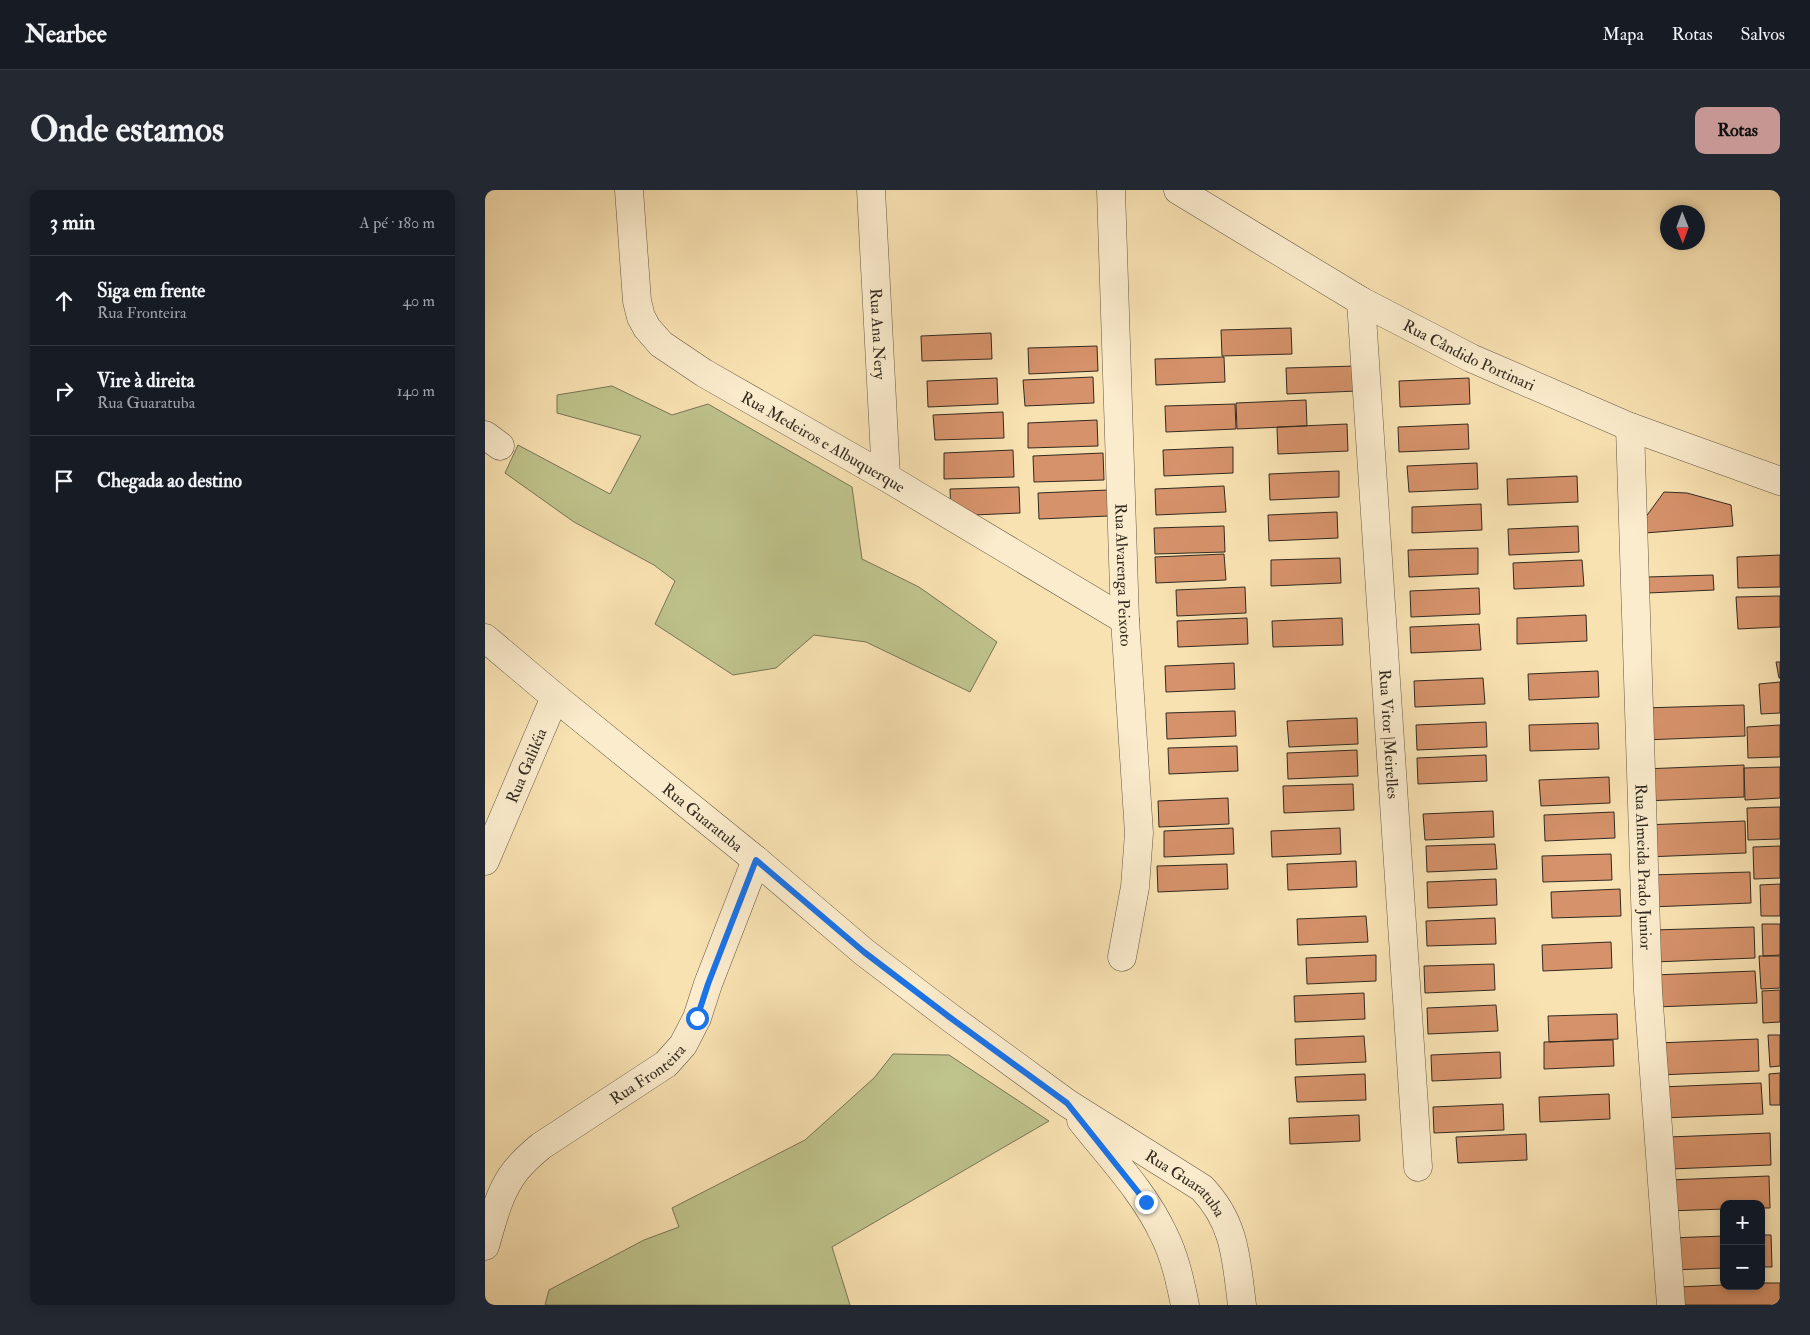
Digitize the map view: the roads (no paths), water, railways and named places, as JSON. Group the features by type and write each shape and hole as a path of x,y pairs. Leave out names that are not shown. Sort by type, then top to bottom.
{"street":[{"name":"Rua Medeiros e Albuquerque","path":"629,190 637,301 641,317 647,328 661,344 704,373 886,477 1125,620"},
{"name":"Rua Ana Nery","path":"871,190 886,477"},
{"name":"Rua Alvarenga Peixoto","path":"1111,190 1125,620 1139,833 1135,886 1122,957"},
{"name":"Rua Cândido Portinari","path":"1178,190 1361,301 1471,358 1630,428 1780,481"},
{"name":"Rua Vitor |Meirelles","path":"1361,301 1418,1167"},
{"name":"Rua Almeida Prado Junior","path":"1630,428 1648,991 1671,1305"},
{"name":"Rua Guaratuba","path":"485,638 756,860 864,952 1067,1103 1202,1188 1214,1200 1226,1220 1233,1240 1242,1305"},
{"name":"Rua Galiléia","path":"485,861 555,697"},
{"name":"Rua Fronteira","path":"485,1246 502,1193 512,1175 524,1161 541,1146 666,1064 683,1045 697,1018 708,984 756,860"},
{"name":"Rua Guaratuba","path":"1067,1103 1146,1202 1175,1260 1185,1305"}]}
